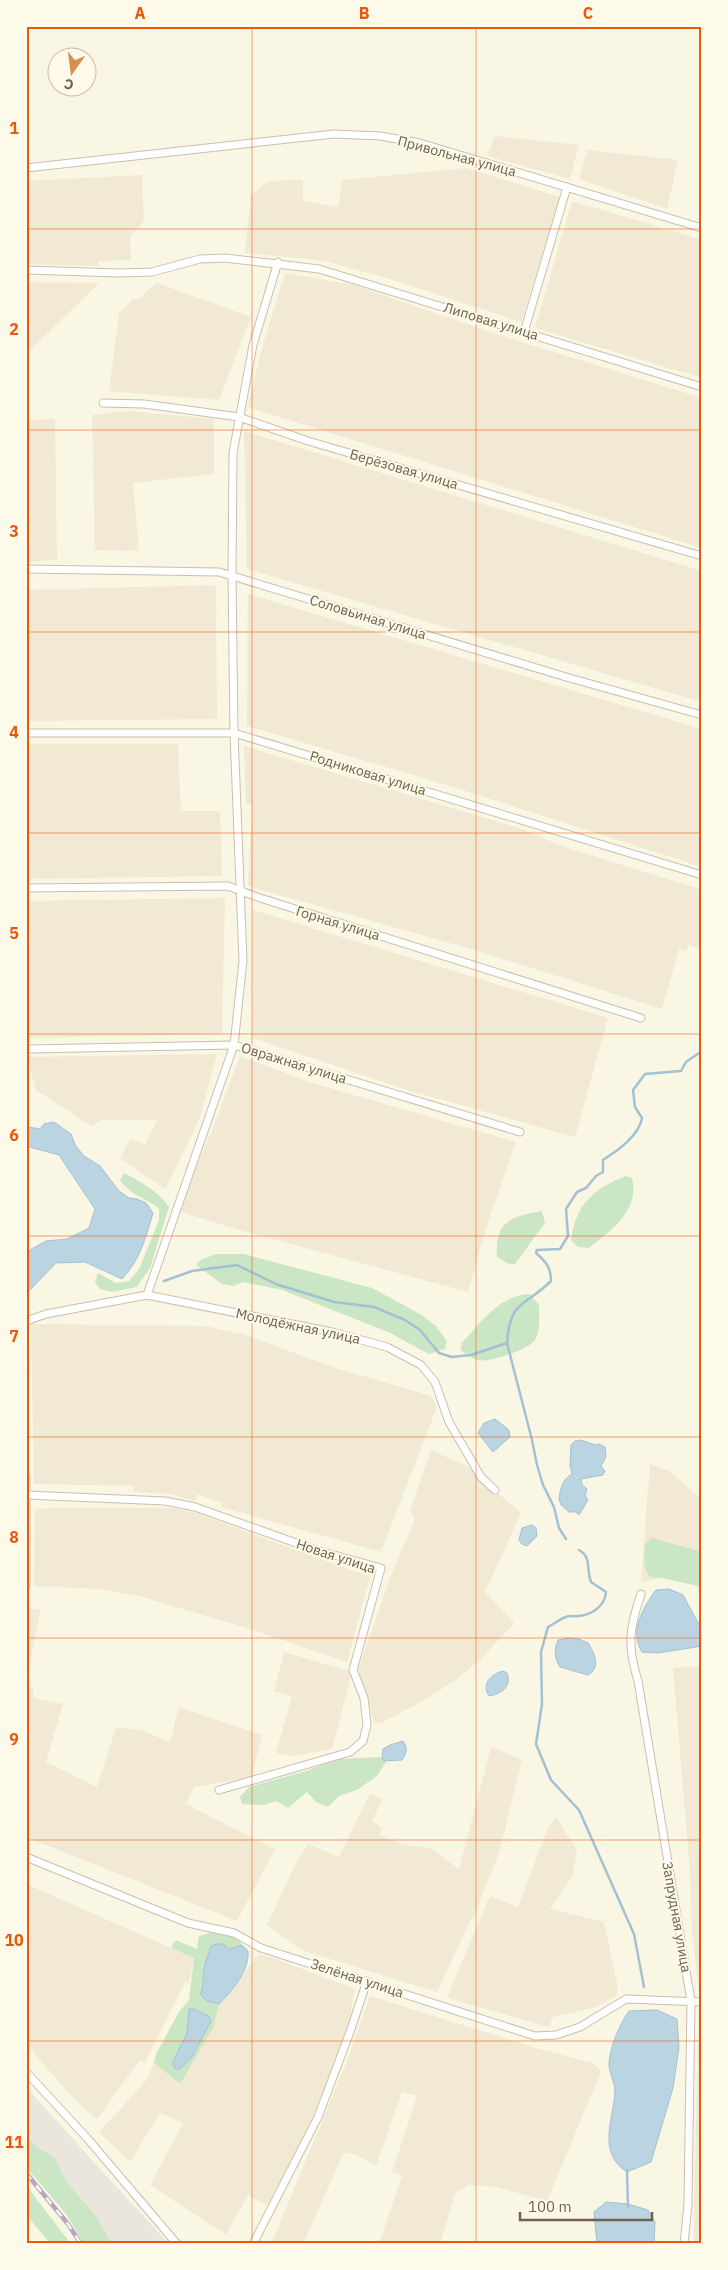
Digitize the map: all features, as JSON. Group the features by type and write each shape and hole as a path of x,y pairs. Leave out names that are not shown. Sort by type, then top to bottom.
{"street":[{"name":"Привольная улица","path":"26,168 334,134 380,136 420,143 702,228"},
{"path":"524,332 567,187"},
{"name":"Липовая улица","path":"26,270 118,273 152,272 200,259 225,258 278,262 319,269 702,387"},
{"path":"147,1295 234,1045 243,961 234,732 233,453 238,417 253,345 278,262"},
{"name":"Берёзовая улица","path":"103,403 144,404 238,417 308,441 702,556"},
{"name":"Соловьиная улица","path":"26,569 205,570 232,576 566,677 702,715"},
{"name":"Родниковая улица","path":"26,734 234,732 702,874"},
{"name":"Горная улица","path":"26,888 228,886 257,898 641,1018"},
{"name":"Овражная улица","path":"30,1049 234,1045 520,1132"},
{"name":"Молодёжная улица","path":"26,1321 56,1312 147,1295 332,1332 387,1347 421,1365 435,1382 449,1422 481,1477 496,1490"},
{"path":"26,1477 26,1586"},
{"name":"Новая улица","path":"27,1495 165,1501 195,1508 316,1550 382,1568 353,1670 364,1698 366,1724 363,1740 350,1752 218,1790"},
{"name":"Запрудная улица","path":"641,1594 631,1630 630,1656 638,1681 691,2001 688,2204 684,2244"},
{"name":"Зелёная улица","path":"26,1857 188,1923 234,1933 261,1948 536,2036 556,2035 580,2027 626,1999 702,2002"},
{"path":"256,2243 318,2117 367,1981"},
{"path":"26,2072 87,2138 177,2244"}],"shaded area":[{"path":"495,136 579,145 570,179 487,156"},
{"path":"587,150 678,160 667,209 579,179"},
{"path":"466,168 560,197 521,322 400,282 325,261 245,253 251,195 268,181 303,180 303,201 338,207 342,180"},
{"path":"142,175 144,221 130,236 131,260 98,261 98,266 26,264 26,181"},
{"path":"572,201 702,240 702,378 535,328"},
{"path":"285,273 354,285 493,333 702,398 702,548 247,407 265,338"},
{"path":"26,282 99,283 26,354"},
{"path":"157,283 251,317 219,400 109,391 119,314 133,299 138,299"},
{"path":"128,411 214,419 214,474 133,483 139,551 95,550 92,415"},
{"path":"55,419 57,560 26,562 26,420"},
{"path":"244,431 702,571 702,702 247,569"},
{"path":"216,585 217,719 26,721 26,590"},
{"path":"248,594 702,729 702,867 450,786 247,726"},
{"path":"26,744 178,744 181,811 220,811 222,876 26,879"},
{"path":"244,746 519,828 562,846 702,890 702,950 688,945 687,952 679,949 662,1009 471,949 248,886 252,805 246,803"},
{"path":"225,898 222,1034 26,1038 26,901"},
{"path":"253,910 608,1018 575,1137 404,1089 253,1038"},
{"path":"217,1054 199,1120 165,1189 120,1158 130,1139 145,1144 157,1120 101,1120 91,1126 36,1090 27,1057"},
{"path":"240,1056 312,1083 516,1142 488,1222 468,1292 236,1229 181,1212 194,1171 211,1133"},
{"path":"31,1324 206,1326 242,1334 336,1368 431,1396 437,1407 381,1552 221,1507 222,1503 197,1494 196,1501 169,1494 133,1492 134,1486 34,1484"},
{"path":"431,1450 468,1467 521,1513 485,1592 514,1623 482,1658 456,1680 419,1703 381,1723 374,1722 358,1670 390,1578 415,1518 410,1511"},
{"path":"650,1464 667,1470 702,1499 702,1601 697,1586 662,1578 641,1582"},
{"path":"172,1508 193,1512 370,1577 347,1662 253,1630 139,1596 99,1589 34,1586 35,1509"},
{"path":"26,1607 41,1610 26,1680"},
{"path":"284,1652 352,1672 332,1749 295,1756 276,1753 292,1696 274,1691"},
{"path":"702,1666 702,1994 699,1993 692,1932 690,1872 673,1668"},
{"path":"26,1686 33,1688 33,1698 63,1704 46,1762 97,1787 116,1727 141,1730 170,1742 179,1707 262,1735 252,1777 194,1787 186,1804 275,1849 237,1921 26,1837"},
{"path":"491,1747 522,1760 499,1853 474,1916 437,1992 301,1950 267,1925 295,1865 308,1844 339,1857 370,1793 382,1799 372,1821 382,1828 379,1835 401,1844 432,1849 459,1869"},
{"path":"556,1817 577,1850 572,1877 550,1909 604,1922 617,1982 617,1995 597,2007 553,2017 549,2027 448,1998 490,1896 518,1907 548,1827"},
{"path":"26,1884 194,1958 189,1984 185,1982 145,2063 140,2060 97,2119 75,2100 26,2044"},
{"path":"259,1954 355,1989 347,2034 307,2131 267,2205 248,2195 226,2235 150,2185 183,2123 160,2113 130,2162 99,2132 145,2082 154,2063 179,2084 212,2028 219,2004"},
{"path":"370,1996 536,2048 593,2063 601,2072 547,2201 496,2187 468,2185 455,2194 440,2244 379,2244 402,2176 392,2172 417,2096 402,2092 376,2166 355,2154 344,2152 303,2244 271,2244 345,2066"},
{"path":"699,2003 702,2003 702,2244 693,2244"},
{"path":"26,2087 169,2244 112,2244 97,2217 66,2181 55,2158 26,2137"}],"green space":[{"path":"124,1173 143,1183 165,1201 169,1207 150,1268 137,1287 111,1292 100,1289 95,1282 98,1273 116,1283 129,1281 139,1269 159,1220 159,1208 133,1192 120,1180"},
{"path":"626,1176 632,1178 633,1190 632,1200 622,1219 589,1248 578,1247 571,1240 573,1227 582,1207 595,1192"},
{"path":"542,1211 545,1223 515,1264 509,1264 497,1257 498,1236 502,1228 521,1215"},
{"path":"217,1254 244,1254 372,1288 420,1314 436,1326 447,1341 445,1349 429,1354 388,1332 282,1290 243,1282 234,1286 222,1284 196,1265 202,1259"},
{"path":"530,1294 539,1305 538,1332 531,1344 508,1355 490,1360 477,1360 460,1350 462,1343 500,1304 509,1299"},
{"path":"652,1538 702,1552 702,1581 698,1586 650,1577 644,1561 644,1553 645,1544"},
{"path":"382,1757 386,1762 377,1776 357,1790 339,1796 328,1807 316,1802 307,1792 288,1808 276,1801 264,1805 242,1804 240,1797 249,1787 306,1771 338,1759"},
{"path":"213,1932 238,1938 242,1945 229,1949 223,1944 211,1946 205,1964 201,1988 211,2003 219,2004 213,2028 180,2084 154,2063 156,2054 179,2012 189,2000 194,1958 171,1948 176,1940 197,1949 199,1936","holes":["194,2009 208,2016 211,2021 192,2057 173,2061 187,2033 188,2018"]},
{"path":"26,2137 55,2158 66,2181 97,2217 112,2244 84,2244 66,2214 26,2167"},
{"path":"26,2185 71,2244 51,2244 26,2215"}],"water":[{"path":"54,1122 71,1134 75,1145 84,1156 100,1166 119,1191 129,1198 146,1203 153,1213 138,1256 122,1279 85,1262 56,1263 26,1294 26,1258 30,1250 46,1241 67,1239 89,1228 95,1209 59,1155 26,1146 26,1124 28,1127 40,1129 44,1124"},
{"path":"495,1419 509,1430 510,1437 493,1452 478,1433 484,1423"},
{"path":"580,1440 605,1447 606,1457 601,1466 605,1471 603,1475 581,1479 582,1485 587,1489 585,1496 588,1500 579,1515 576,1512 569,1512 561,1505 559,1499 562,1484 572,1474 570,1466 571,1445 575,1441"},
{"path":"532,1525 536,1528 537,1536 527,1546 519,1540 522,1528"},
{"path":"669,1589 683,1595 702,1630 702,1646 658,1653 642,1652 638,1644 637,1628 642,1612 656,1590"},
{"path":"568,1638 579,1639 588,1643 591,1647 596,1665 588,1675 560,1667 558,1664 555,1654 558,1640"},
{"path":"503,1671 507,1673 507,1686 498,1694 489,1696 486,1687 488,1680 495,1674"},
{"path":"403,1741 406,1750 402,1760 384,1761 382,1757 383,1749"},
{"path":"223,1944 229,1949 242,1945 248,1951 248,1958 243,1973 219,2004 207,2001 201,1995 205,1964 211,1946"},
{"path":"189,2009 194,2009 208,2016 211,2021 192,2057 180,2069 176,2069 172,2064 187,2033"},
{"path":"657,2010 677,2019 679,2047 673,2088 651,2162 627,2172 612,2155 609,2145 615,2091 609,2067 611,2050 629,2011"},
{"path":"606,2202 628,2204 648,2210 655,2222 654,2244 597,2244 594,2212"}],"waterway":[{"path":"566,1539 559,1528 554,1507 543,1485 537,1465 507,1343 511,1318 520,1305 551,1281 549,1268 536,1253 537,1250 560,1249 568,1236 566,1209 577,1192 586,1188 596,1176 603,1172 603,1160 627,1142 637,1131 642,1118 635,1107 633,1090 645,1074 681,1071 686,1062 702,1051"},
{"path":"164,1281 192,1271 237,1265 276,1284 334,1302 374,1307 405,1320 420,1330 439,1353 452,1357 471,1355 507,1343"},
{"path":"579,1550 586,1556 591,1582 606,1592 605,1597 603,1602 593,1612 568,1616 548,1627 541,1652 542,1704 536,1744 551,1780 579,1810 634,1934 644,1987"},
{"path":"627,2170 628,2207"}],"railway":[{"path":"26,2173 68,2224 81,2244"}]}
